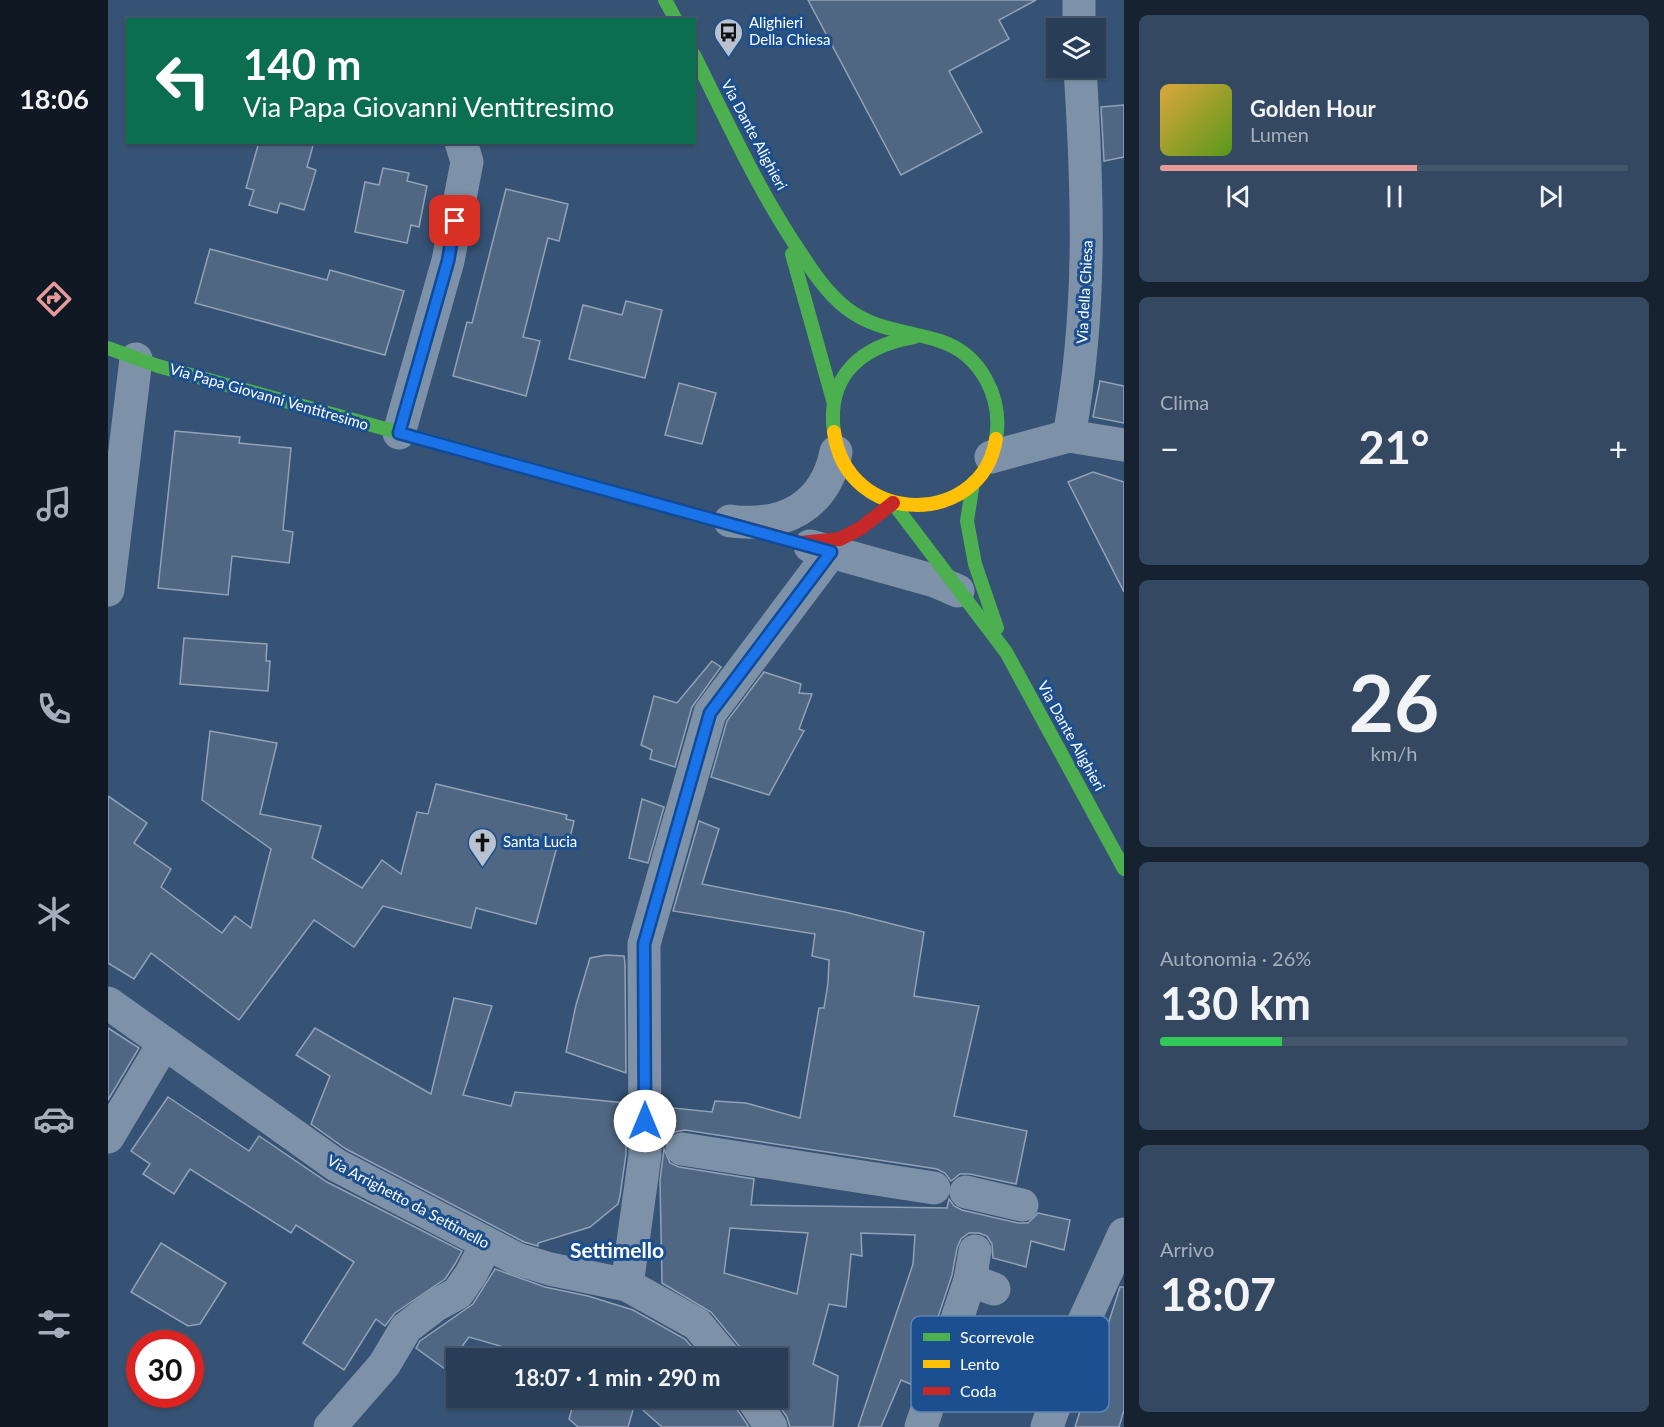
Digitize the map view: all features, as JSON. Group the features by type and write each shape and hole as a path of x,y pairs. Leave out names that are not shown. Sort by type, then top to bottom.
{"main road":[{"path":"665,0 675,18"},
{"name":"Via Dante Alighieri","path":"696,59 786,229 813,272 837,300 874,324 950,346 966,355 985,375 996,401 999,430 991,457 973,483 955,495 935,503 914,506 893,503 869,492 849,475 836,452 830,426 833,400 844,375 863,355 887,342 914,337"},
{"name":"Via Dante Alighieri","path":"786,229 833,400"},
{"name":"Via Papa Giovanni Ventitresimo","path":"122,354 800,543 821,544 838,541 869,522 893,503"},
{"name":"Via Dante Alighieri","path":"973,483 966,521 975,564 1006,652 1124,869"},
{"name":"Via Dante Alighieri","path":"893,503 1006,652"}],"street":[{"path":"1079,0 1079,18"},
{"name":"Via della Chiesa","path":"1069,436 1081,369 1086,285 1088,197 1081,78"},
{"path":"399,433 448,261 467,162 462,144"},
{"path":"108,590 122,354"},
{"path":"991,457 1069,436 1124,445"},
{"name":"Via Papa Giovanni Ventitresimo","path":"708,518 744,523 764,521 779,518 806,505 827,483 836,452"},
{"name":"Via Papa Giovanni Ventitresimo","path":"800,543 935,580 958,591"},
{"path":"627,1285 662,1146 644,944 710,713 831,552"},
{"name":"Via Arrighetto da Settimello","path":"108,1003 336,1165 486,1245 550,1269 627,1285 697,1324 717,1348"},
{"path":"108,1137 164,1043"},
{"path":"662,1146 934,1188"},
{"path":"966,1192 1022,1205"},
{"path":"1087,1316 1124,1234"},
{"path":"330,1427 384,1365 406,1328 436,1305 458,1293 486,1245"},
{"path":"964,1316 980,1273"},
{"path":"759,1408 771,1427"},
{"path":"921,1427 927,1412"},
{"path":"1047,1427 1052,1412"}],"building":[{"path":"808,0 1036,0 999,20 1009,39 949,71 982,132 901,175"},
{"path":"1124,105 1124,157 1104,161 1101,107"},
{"path":"258,144 313,144 307,167 316,170 304,210 280,203 277,213 249,205 254,190 246,188"},
{"path":"383,168 409,173 407,181 427,186 419,227 411,225 407,243 355,232 365,182 379,185"},
{"path":"506,189 568,204 559,241 548,238 523,337 540,341 526,396 453,376 467,322 472,323"},
{"path":"210,249 327,280 330,270 404,291 385,355 195,303"},
{"path":"626,301 662,310 645,378 569,359 583,305 622,315"},
{"path":"1100,381 1124,386 1124,423 1093,417"},
{"path":"679,383 716,393 702,444 665,435"},
{"path":"175,431 240,437 239,443 291,448 283,530 293,532 289,563 232,556 228,595 158,588"},
{"path":"1093,472 1124,482 1124,592 1068,482"},
{"path":"184,638 267,644 266,661 270,661 268,691 180,684"},
{"path":"712,661 721,667 692,707 675,767 650,759 652,750 641,745 654,696 677,703"},
{"path":"764,672 801,684 799,693 812,694 799,729 804,731 769,795 711,777 727,721"},
{"path":"210,731 277,743 260,814 321,826 312,858 362,888 382,860 401,874 417,812 428,814 436,784 567,815 566,819 574,821 568,846 558,843 536,924 476,908 471,928 383,906 354,947 314,920 239,1020 151,953 134,979 108,963 108,796 147,823 134,843 171,869 161,887 222,933 235,916 251,928 271,849 202,800"},
{"path":"642,799 664,807 648,863 629,858"},
{"path":"699,821 719,829 702,884 845,912 924,932 914,996 979,1006 954,1116 1027,1131 1016,1184 970,1174 960,1174 951,1181 945,1173 937,1169 685,1130 675,1132 667,1138 664,1145 664,1107 712,1112 715,1101 746,1103 800,1118 819,1008 824,1008 828,983 829,960 812,956 815,934 673,911"},
{"path":"606,955 624,956 626,1073 566,1052 576,1005 590,958"},
{"path":"454,998 492,1006 463,1095 511,1106 515,1092 626,1103 626,1154 618,1204 590,1227 538,1243 538,1246 524,1242 346,1149 311,1124 330,1076 296,1055 315,1028 431,1094"},
{"path":"108,1028 139,1048 108,1100"},
{"path":"168,1097 249,1151 259,1136 327,1182 462,1251 455,1264 445,1279 395,1313 385,1326 376,1319 344,1370 303,1343 354,1262 296,1225 291,1233 190,1169 174,1194 143,1174 150,1164 131,1151"},
{"path":"664,1149 670,1163 679,1167 754,1179 751,1205 947,1208 949,1199 954,1206 962,1210 1018,1223 1028,1223 1038,1213 1070,1220 1064,1250 1031,1241 1026,1267 993,1258 992,1244 987,1236 969,1233 961,1239 938,1316 911,1316 911,1384 901,1380 881,1427 858,1427 913,1264 915,1235 861,1233 862,1256 851,1254 846,1307 829,1304 813,1364 838,1376 833,1427 790,1427 781,1408 788,1408 788,1348 740,1348 711,1312 662,1283 660,1180","holes":["730,1228 808,1233 797,1294 724,1273"]},
{"path":"161,1243 226,1283 200,1324 188,1326 131,1292"},
{"path":"495,1269 545,1287 588,1296 633,1310 685,1339 693,1348 507,1348 469,1337 461,1348 446,1348 445,1369 416,1348 420,1341 473,1304"},
{"path":"1120,1287 1124,1287 1124,1410 1119,1427 1075,1427 1080,1412 1109,1412 1109,1321"},
{"path":"572,1408 634,1408 628,1427 578,1427 569,1419"},
{"path":"641,1408 736,1408 749,1427 662,1427"}],"traffic: fast":[{"path":"665,0 675,18"},
{"path":"696,59 770,204 821,282 833,296 857,316 880,326 940,341 967,356 978,367 992,393 996,408 996,439"},
{"path":"792,254 833,400"},
{"path":"834,432 833,412 836,394 842,379 852,366 878,348 914,337"},
{"path":"108,348 158,366 603,489"},
{"path":"973,483 967,521 975,564 997,628"},
{"path":"893,503 1006,652 1124,869"}],"traffic: slow":[{"path":"834,432 844,464 863,486 887,500 915,505 942,501 967,489 986,468 996,439"}],"traffic: jam":[{"path":"603,489 800,543 840,539 861,528 893,503"}],"place":[{"name":"Alighieri Della Chiesa","path":"728,58"},
{"name":"Santa Lucia","path":"482,868"}],"district":[{"name":"Settimello","path":"617,1251"}],"route":[{"path":"455,221 448,261 399,433 831,552 710,713 644,944 645,1121"}]}
